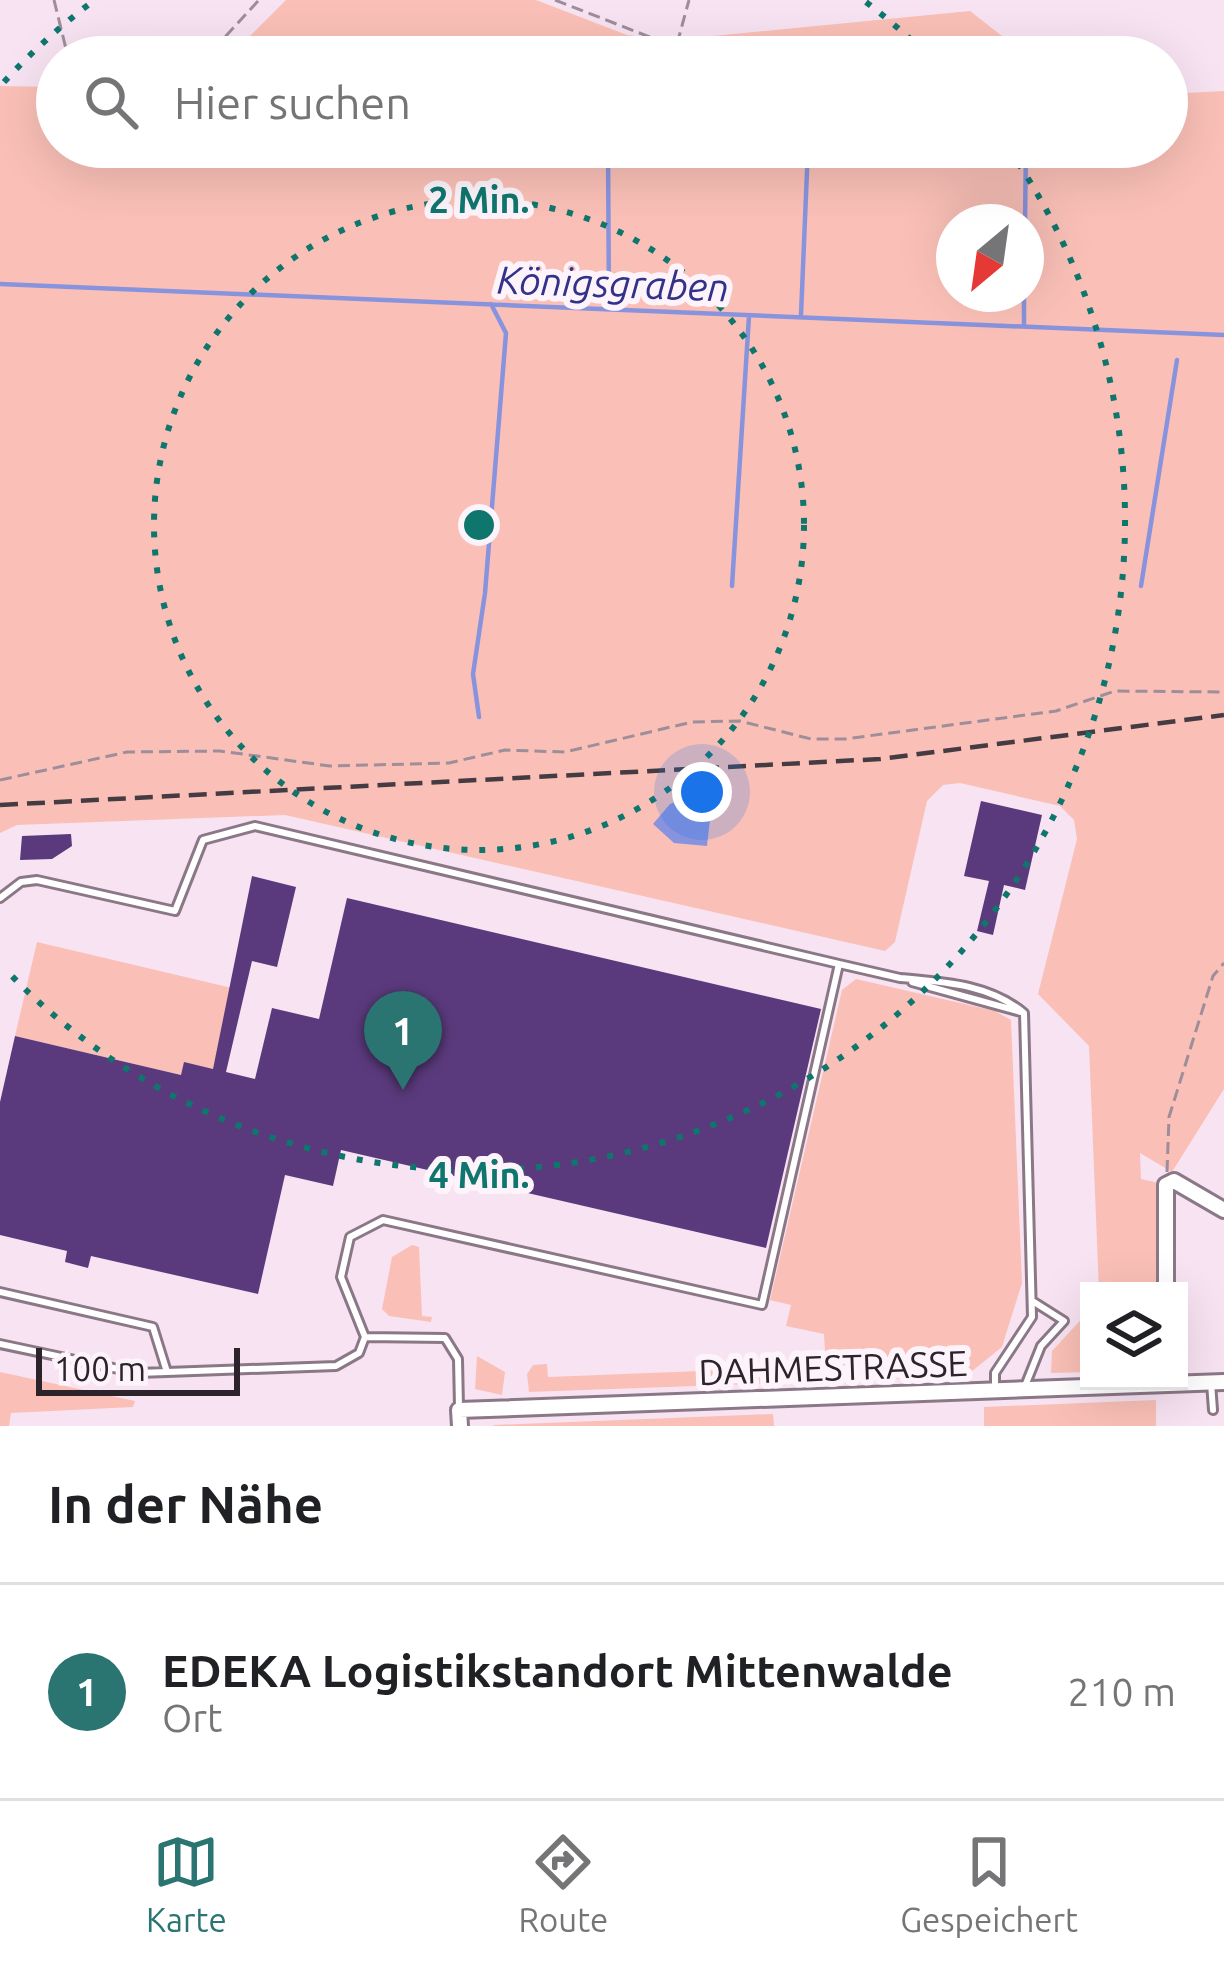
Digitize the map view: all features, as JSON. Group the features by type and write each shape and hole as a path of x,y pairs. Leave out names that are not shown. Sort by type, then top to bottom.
{"street":[{"path":"1166,1282 1163,1194 1171,1182 1224,1210"},
{"name":"DAHMESTRASSE","path":"459,1418 1080,1387"}],"lane":[{"path":"0,898 21,883 37,880 175,911 203,841 255,826 900,978 1024,1012"},
{"path":"0,1345 137,1373 336,1366 358,1354 365,1337 341,1277 350,1238 382,1220 762,1305 838,964"},
{"path":"900,978 950,982 1004,996 1024,1012 1034,1301 1032,1317 995,1373 994,1390"},
{"path":"0,1292 152,1327 167,1372"},
{"path":"1025,1389 1041,1346 1064,1321 1034,1301"},
{"path":"365,1337 445,1338 458,1359 459,1418"},
{"path":"1213,1410 1217,1382"}],"path":[{"path":"54,0 63,36"},
{"path":"226,36 259,0"},
{"path":"555,0 650,36"},
{"path":"679,36 689,0"},
{"path":"0,780 127,752 220,751 330,766 449,763 505,750 565,752 692,722 740,721 812,739 845,739 1056,711 1114,692 1224,692"},
{"path":"1171,1182 1168,1117 1214,976 1224,963"}],"shaded area":[{"path":"286,0 536,0 636,36 250,36"},
{"path":"970,11 1002,36 713,36"},
{"path":"0,86 36,87 36,168 1188,168 1188,93 1224,91 1224,1089 1172,1172 1140,1153 1141,1179 1159,1183 1157,1282 1099,1282 1089,1046 1038,994 1077,839 1074,820 1060,806 960,783 943,785 927,801 895,942 885,951 285,815 17,825 0,833"},
{"path":"37,942 232,988 213,1069 181,1075 15,1036"},
{"path":"856,979 995,1011 1011,1020 1022,1283 1002,1347 966,1376 529,1392 527,1374 533,1365 547,1364 548,1377 826,1366 824,1334 786,1326 791,1305 770,1300 842,990"},
{"path":"412,1245 419,1247 422,1316 432,1317 431,1322 389,1316 382,1309 392,1257"},
{"path":"1080,1321 1080,1372 1051,1373 1052,1351"},
{"path":"477,1356 505,1372 502,1395 475,1389"},
{"path":"0,1372 135,1401 133,1407 11,1413 9,1426 0,1426"},
{"path":"1156,1400 1156,1426 984,1426 984,1407"},
{"path":"773,1414 774,1426 493,1426 494,1425"}],"water":[{"path":"689,796 712,802 707,846 674,843 653,824 670,804"}],"building":[{"path":"981,801 1042,815 1025,890 1004,885 993,935 977,931 989,881 964,876"},
{"path":"71,834 72,846 52,859 20,860 22,836"},
{"path":"252,876 296,887 277,967 252,961 226,1072 255,1079 272,1008 319,1019 347,898 821,1009 766,1248 341,1150 333,1186 285,1175 258,1294 91,1256 88,1268 65,1262 67,1251 0,1235 0,1102 15,1036 181,1075 184,1062 213,1069"}],"waterway":[{"path":"608,168 609,308"},
{"path":"801,315 807,168"},
{"path":"1025,204 1026,168"},
{"name":"Königsgraben","path":"0,284 1224,335"},
{"path":"479,717 473,674 485,593 506,333 491,304"},
{"path":"1024,312 1024,324"},
{"path":"732,586 749,316"},
{"path":"1141,586 1177,360"}],"railway":[{"path":"0,805 880,759 1224,715"}],"place":[{"name":"EDEKA Logistikstandort Mittenwalde","path":"403,1090"}]}
